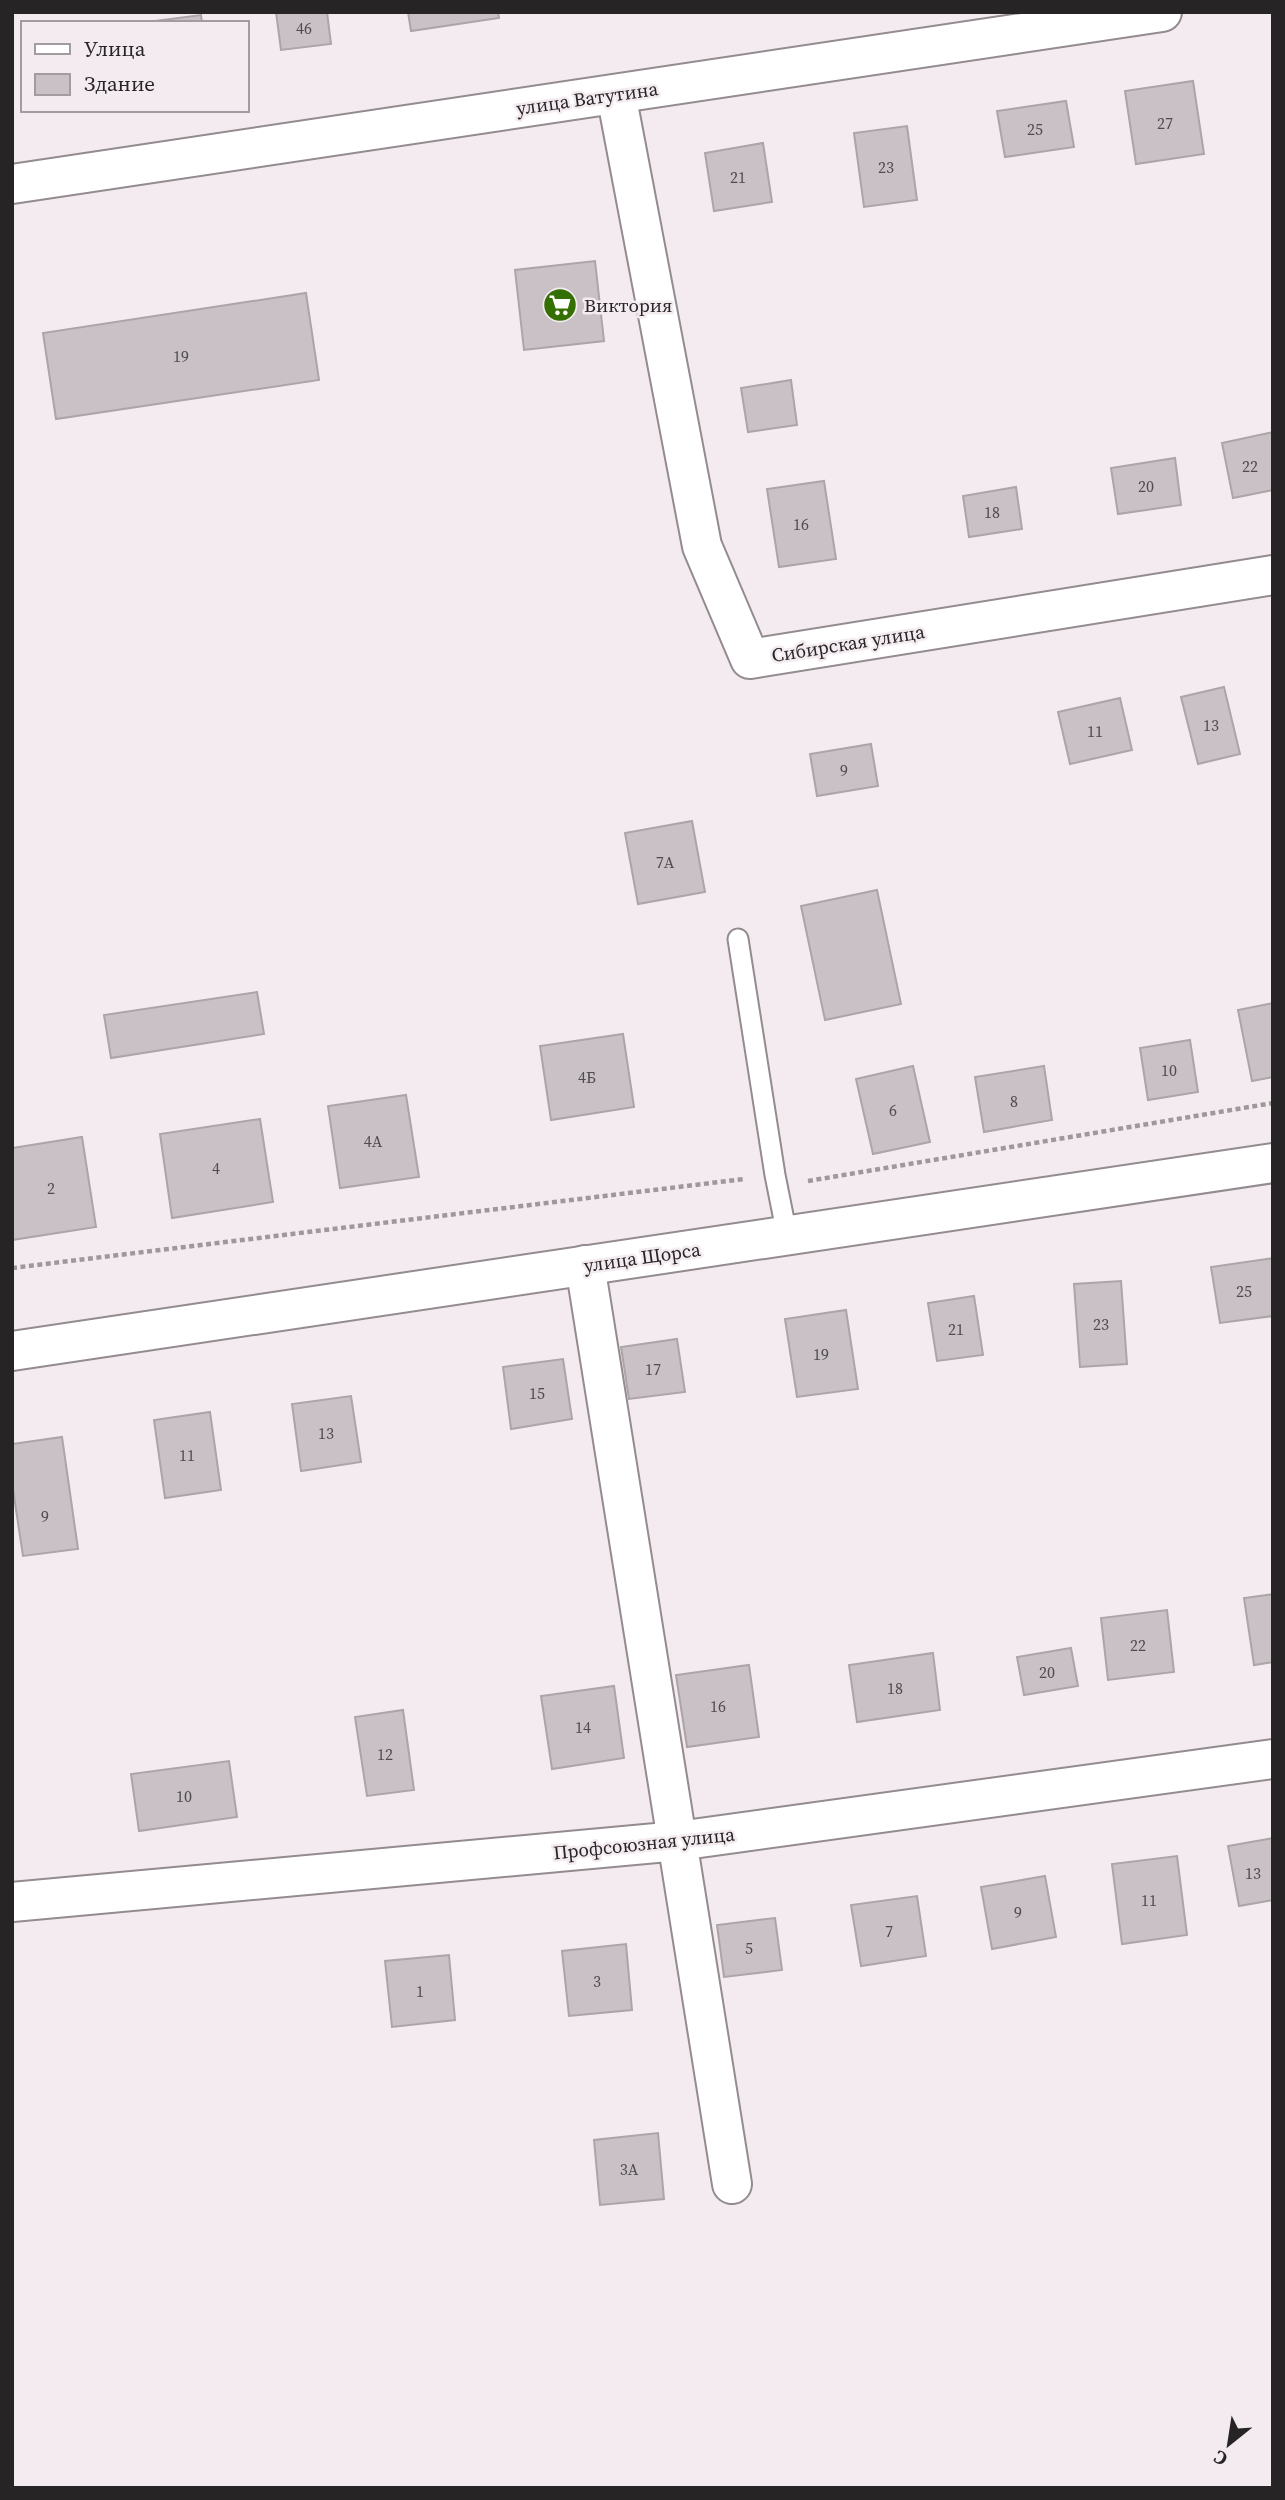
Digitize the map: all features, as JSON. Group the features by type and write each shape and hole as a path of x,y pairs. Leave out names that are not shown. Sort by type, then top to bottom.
{"street":[{"name":"улица Ватутина","path":"12,184 1162,12"},
{"name":"Сибирская улица","path":"616,94 702,546 750,659 1273,575"},
{"name":"улица Щорса","path":"12,1351 1273,1163"},
{"path":"585,1265 732,2184"},
{"name":"Профсоюзная улица","path":"12,1902 678,1841 1273,1759"}],"lane":[{"path":"738,939 787,1235"}],"path":[{"path":"12,1268 775,1175 803,1182 1273,1103"}],"building":[{"path":"276,12 327,12 331,44 281,50"},
{"path":"408,12 498,12 499,18 411,31"},
{"path":"201,15 202,21 155,21"},
{"path":"1193,81 1204,154 1136,164 1125,91"},
{"path":"1066,101 1074,147 1005,157 997,111"},
{"path":"907,126 917,200 864,207 854,133"},
{"path":"763,143 772,202 714,211 705,153"},
{"name":"Виктория","path":"595,261 604,341 524,350 515,270"},
{"path":"306,293 319,380 56,419 43,333"},
{"path":"791,380 797,425 748,432 741,388"},
{"path":"1273,432 1273,490 1233,498 1222,443"},
{"path":"1175,458 1181,505 1118,514 1111,468"},
{"path":"824,481 836,559 779,567 767,489"},
{"path":"1016,487 1022,529 969,537 963,496"},
{"path":"1224,687 1240,754 1198,764 1181,697"},
{"path":"1120,698 1132,750 1070,764 1058,712"},
{"path":"871,744 878,786 817,796 810,754"},
{"path":"692,821 705,892 638,904 625,833"},
{"path":"877,890 901,1004 825,1020 801,906"},
{"path":"257,992 264,1034 111,1058 104,1015"},
{"path":"1273,1003 1273,1077 1252,1081 1238,1010"},
{"path":"623,1034 634,1107 551,1120 540,1046"},
{"path":"1190,1040 1198,1092 1148,1100 1140,1048"},
{"path":"913,1066 930,1142 873,1154 856,1079"},
{"path":"1044,1066 1052,1120 984,1132 975,1077"},
{"path":"406,1095 419,1177 340,1188 328,1106"},
{"path":"260,1119 273,1202 172,1218 160,1134"},
{"path":"82,1137 96,1227 12,1240 12,1148"},
{"path":"1273,1258 1273,1316 1220,1323 1211,1267"},
{"path":"1121,1281 1127,1364 1080,1367 1074,1284"},
{"path":"974,1296 983,1355 937,1361 928,1303"},
{"path":"846,1310 858,1389 797,1397 785,1319"},
{"path":"677,1339 685,1392 629,1399 621,1347"},
{"path":"563,1359 572,1419 511,1429 503,1367"},
{"path":"351,1396 361,1462 301,1471 292,1404"},
{"path":"210,1412 221,1490 165,1498 154,1420"},
{"path":"62,1437 78,1549 23,1556 12,1483 12,1444"},
{"path":"1273,1594 1273,1662 1254,1665 1244,1598"},
{"path":"1167,1610 1174,1672 1108,1680 1101,1618"},
{"path":"1071,1648 1078,1686 1024,1695 1017,1657"},
{"path":"933,1653 940,1710 857,1722 849,1665"},
{"path":"749,1665 759,1737 687,1747 676,1675"},
{"path":"614,1686 624,1758 552,1769 541,1696"},
{"path":"403,1710 414,1790 367,1796 355,1717"},
{"path":"229,1761 237,1817 139,1831 131,1774"},
{"path":"1273,1838 1273,1900 1239,1906 1228,1846"},
{"path":"1177,1856 1187,1935 1122,1944 1112,1864"},
{"path":"1045,1876 1056,1937 992,1949 981,1887"},
{"path":"917,1896 926,1956 861,1966 851,1905"},
{"path":"775,1918 782,1970 724,1977 717,1925"},
{"path":"626,1944 632,2010 569,2016 562,1951"},
{"path":"449,1955 455,2020 392,2027 385,1961"},
{"path":"658,2133 664,2199 600,2205 594,2140"}],"place":[{"name":"Виктория","path":"560,305"}]}
